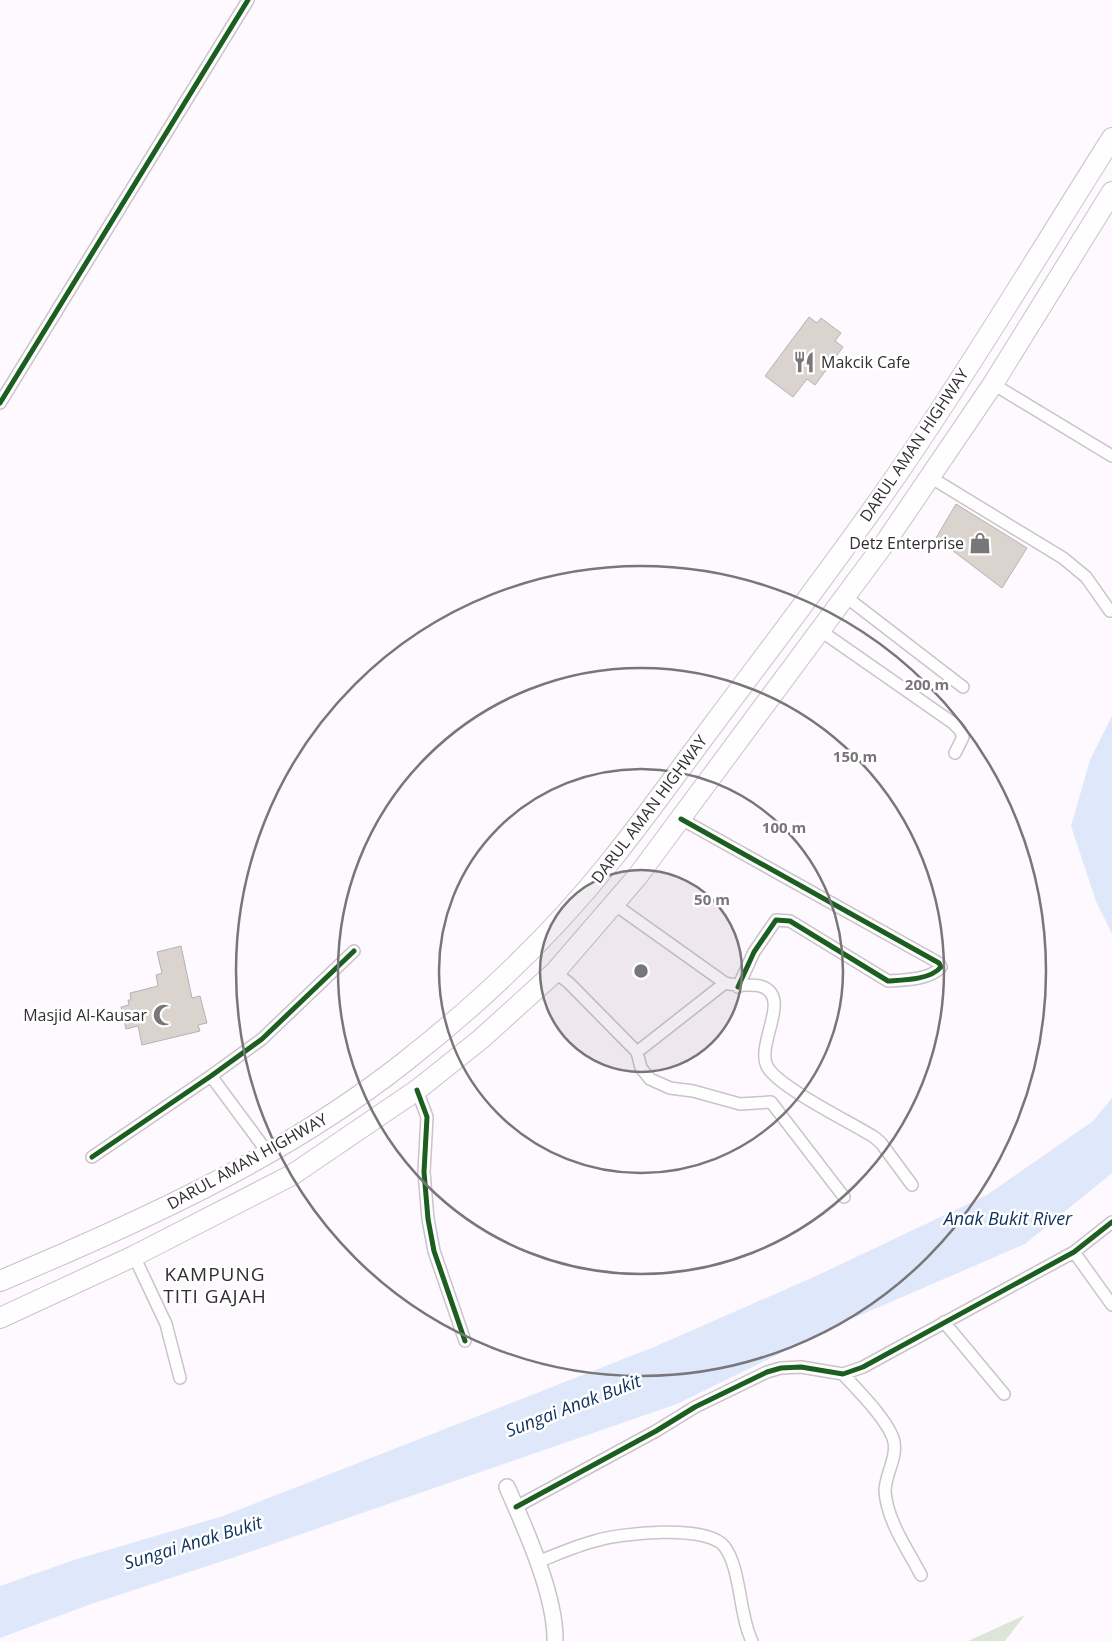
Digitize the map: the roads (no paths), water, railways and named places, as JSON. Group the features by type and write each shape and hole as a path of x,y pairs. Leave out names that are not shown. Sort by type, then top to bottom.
{"highway":[{"name":"DARUL AMAN HIGHWAY","path":"0,1281 118,1231 268,1153 330,1115 400,1066 506,976 612,860 755,670 908,460 1112,138"},
{"name":"DARUL AMAN HIGHWAY","path":"0,1318 134,1256 292,1175 417,1090 481,1039 555,972 614,904 681,819 821,632 993,384 1112,192"},
{"path":"755,670 768,674 784,672 802,657"},
{"path":"716,720 737,709 763,710"}],"street":[{"path":"0,403 248,0"},
{"path":"993,384 1112,456"},
{"path":"930,476 1063,558 1086,577 1110,611"},
{"path":"846,596 963,687"},
{"path":"821,632 960,730 963,737 955,753"},
{"path":"681,819 939,963 941,967 933,973 922,977 888,981 790,921 783,919 776,920 754,952 738,986"},
{"path":"614,904 725,983 738,986 761,986 769,990 774,1000 774,1016 768,1032 764,1058 775,1076 882,1143 912,1185"},
{"path":"92,1157 211,1076 262,1038 354,951"},
{"path":"555,972 637,1052 641,1068 650,1079 670,1088 693,1091 740,1104 771,1102 844,1197"},
{"path":"637,1052 725,983"},
{"path":"211,1076 268,1153"},
{"path":"417,1090 427,1117 424,1172 428,1219 434,1251 465,1341"},
{"path":"516,1507 656,1431 695,1407 766,1372 781,1368 801,1367 844,1374 863,1367 1074,1252 1112,1222"},
{"path":"1074,1252 1112,1305"},
{"path":"134,1256 166,1324 180,1378"},
{"path":"944,1322 1004,1394"},
{"path":"844,1374 879,1417 893,1439 894,1453 885,1490 888,1507 893,1522 921,1575"},
{"path":"507,1486 537,1562 550,1606 555,1641"},
{"path":"537,1562 594,1541 622,1534 670,1533 700,1535 712,1539 724,1545 731,1561 752,1641"}],"water":[{"path":"1112,716 1112,934 1096,901 1071,826 1090,760"},
{"name":"Anak Bukit River","path":"1112,1098 1112,1173 1025,1244 842,1323 677,1404 235,1557 91,1604 0,1638 0,1586 74,1560 223,1516 654,1347 816,1276 987,1195 1093,1121"}],"place":[{"name":"Makcik Cafe","path":"804,362"},
{"name":"Detz Enterprise","path":"980,543"},
{"name":"Masjid Al-Kausar","path":"164,1015"}],"district":[{"name":"KAMPUNG TITI GAJAH","path":"215,1285"}],"water label":[{"name":"Sungai Anak Bukit","path":"573,1405"},
{"name":"Sungai Anak Bukit","path":"193,1542"}]}
